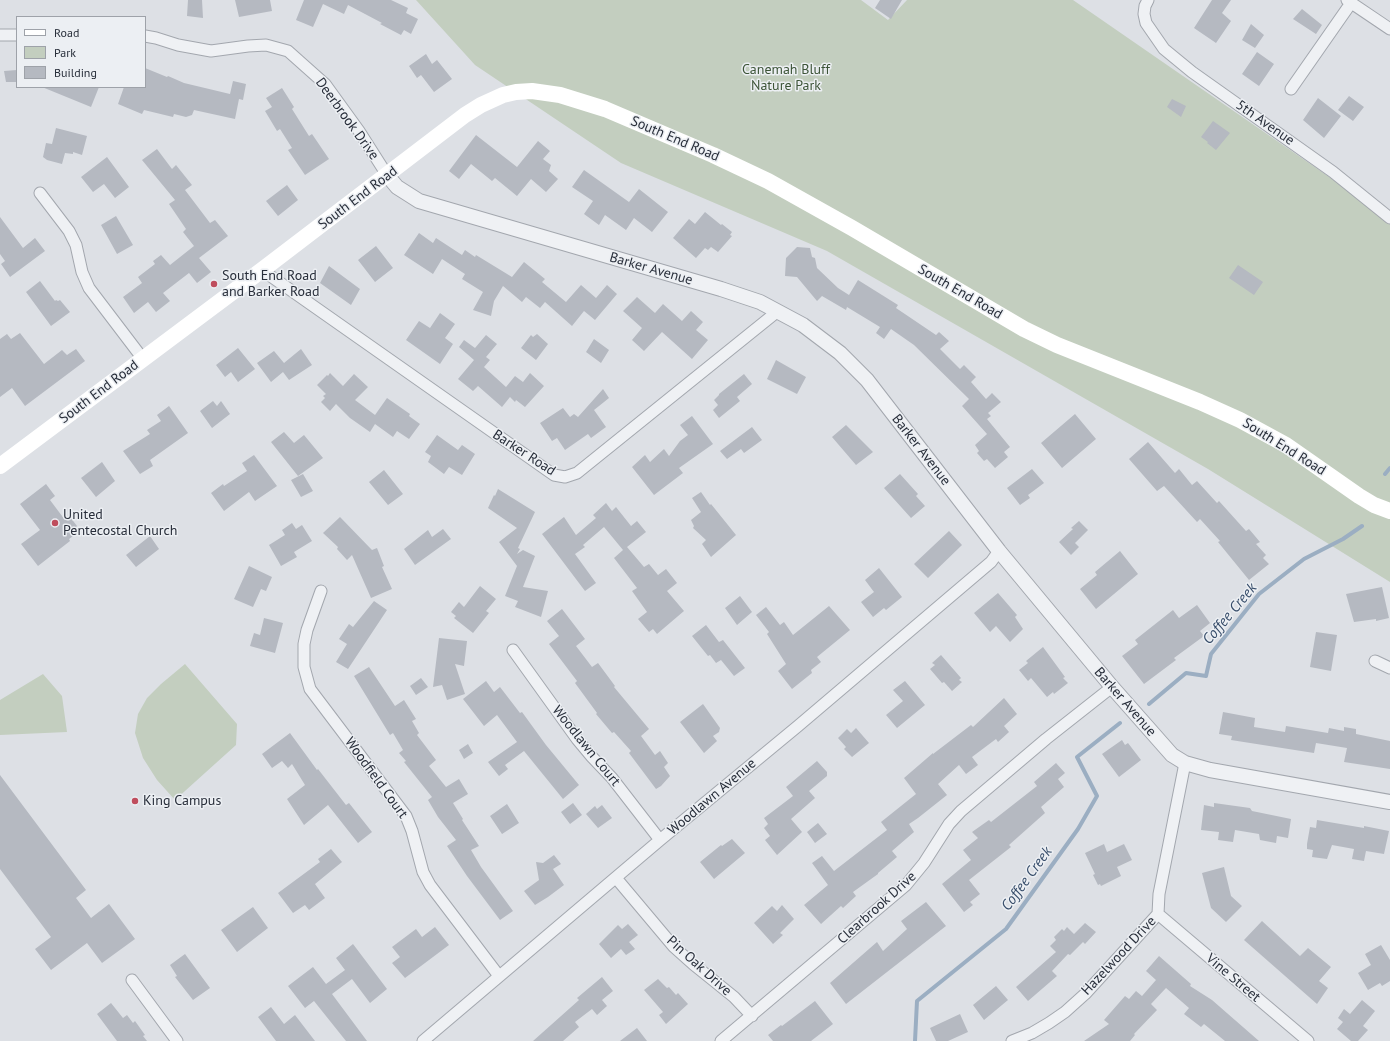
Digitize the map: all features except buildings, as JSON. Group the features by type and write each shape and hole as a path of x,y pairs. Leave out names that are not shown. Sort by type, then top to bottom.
{"main road":[{"name":"South End Road","path":"0,466 473,110 503,95 516,92 541,92 583,101 713,155 768,181 858,232 996,314 1040,337 1200,402 1257,428 1286,445 1374,505 1390,511"}],"street":[{"name":"5th Avenue","path":"1148,0 1145,6 1144,14 1146,23 1164,49 1192,72 1334,172 1390,218"},
{"path":"1291,89 1349,2 1390,29"},
{"path":"0,34 16,34"},
{"name":"Deerbrook Drive","path":"146,36 178,45 211,51 266,45 288,51 325,84 359,131 387,175"},
{"name":"Barker Avenue","path":"387,175 397,187 419,201 721,289 760,302 816,334 840,353 860,372 999,551 1112,687 1166,749 1179,760 1210,770 1390,802"},
{"path":"40,193 69,231 76,245 82,272 89,288 143,359"},
{"name":"Barker Road","path":"262,270 554,475 565,477 577,473 778,311"},
{"name":"Woodlawn Avenue","path":"423,1041 991,562 999,551"},
{"name":"Woodfield Court","path":"321,591 307,630 304,644 304,667 310,689 406,816 412,831 423,872 430,885 499,976"},
{"name":"Woodlawn Court","path":"513,650 577,739 612,778 660,840"},
{"path":"1375,661 1390,668"},
{"name":"Clearbrook Drive","path":"721,1041 906,885 920,869 949,824 961,811 1046,739 1112,687"},
{"name":"Hazelwood Drive","path":"1012,1041 1032,1033 1065,1012 1085,994 1158,914 1159,894 1185,763"},
{"name":"Pin Oak Drive","path":"616,878 674,947 734,997 752,1016"},
{"name":"Vine Street","path":"1158,914 1308,1041"},
{"path":"132,980 177,1041"}],"green space":[{"name":"Canemah Bluff Nature Park","path":"416,0 861,0 888,20 907,0 1073,0 1390,219 1390,582 1208,469 827,251 621,163 475,65"},
{"path":"185,664 237,724 236,745 175,800 157,780 143,758 135,733 138,714 147,698"},
{"path":"43,674 62,696 67,732 0,735 0,700"}],"waterway":[{"name":"Coffee Creek","path":"1385,474 1390,468"},
{"name":"Coffee Creek","path":"1149,704 1186,673 1206,676 1211,654 1259,594 1304,559 1343,539 1362,526"},
{"name":"Coffee Creek","path":"915,1041 917,1001 1006,929 1078,829 1097,796 1077,757 1120,723"}],"place":[{"name":"South End Road and Barker Road","path":"214,284"},
{"name":"United Pentecostal Church","path":"55,523"},
{"name":"King Campus","path":"135,801"}]}
